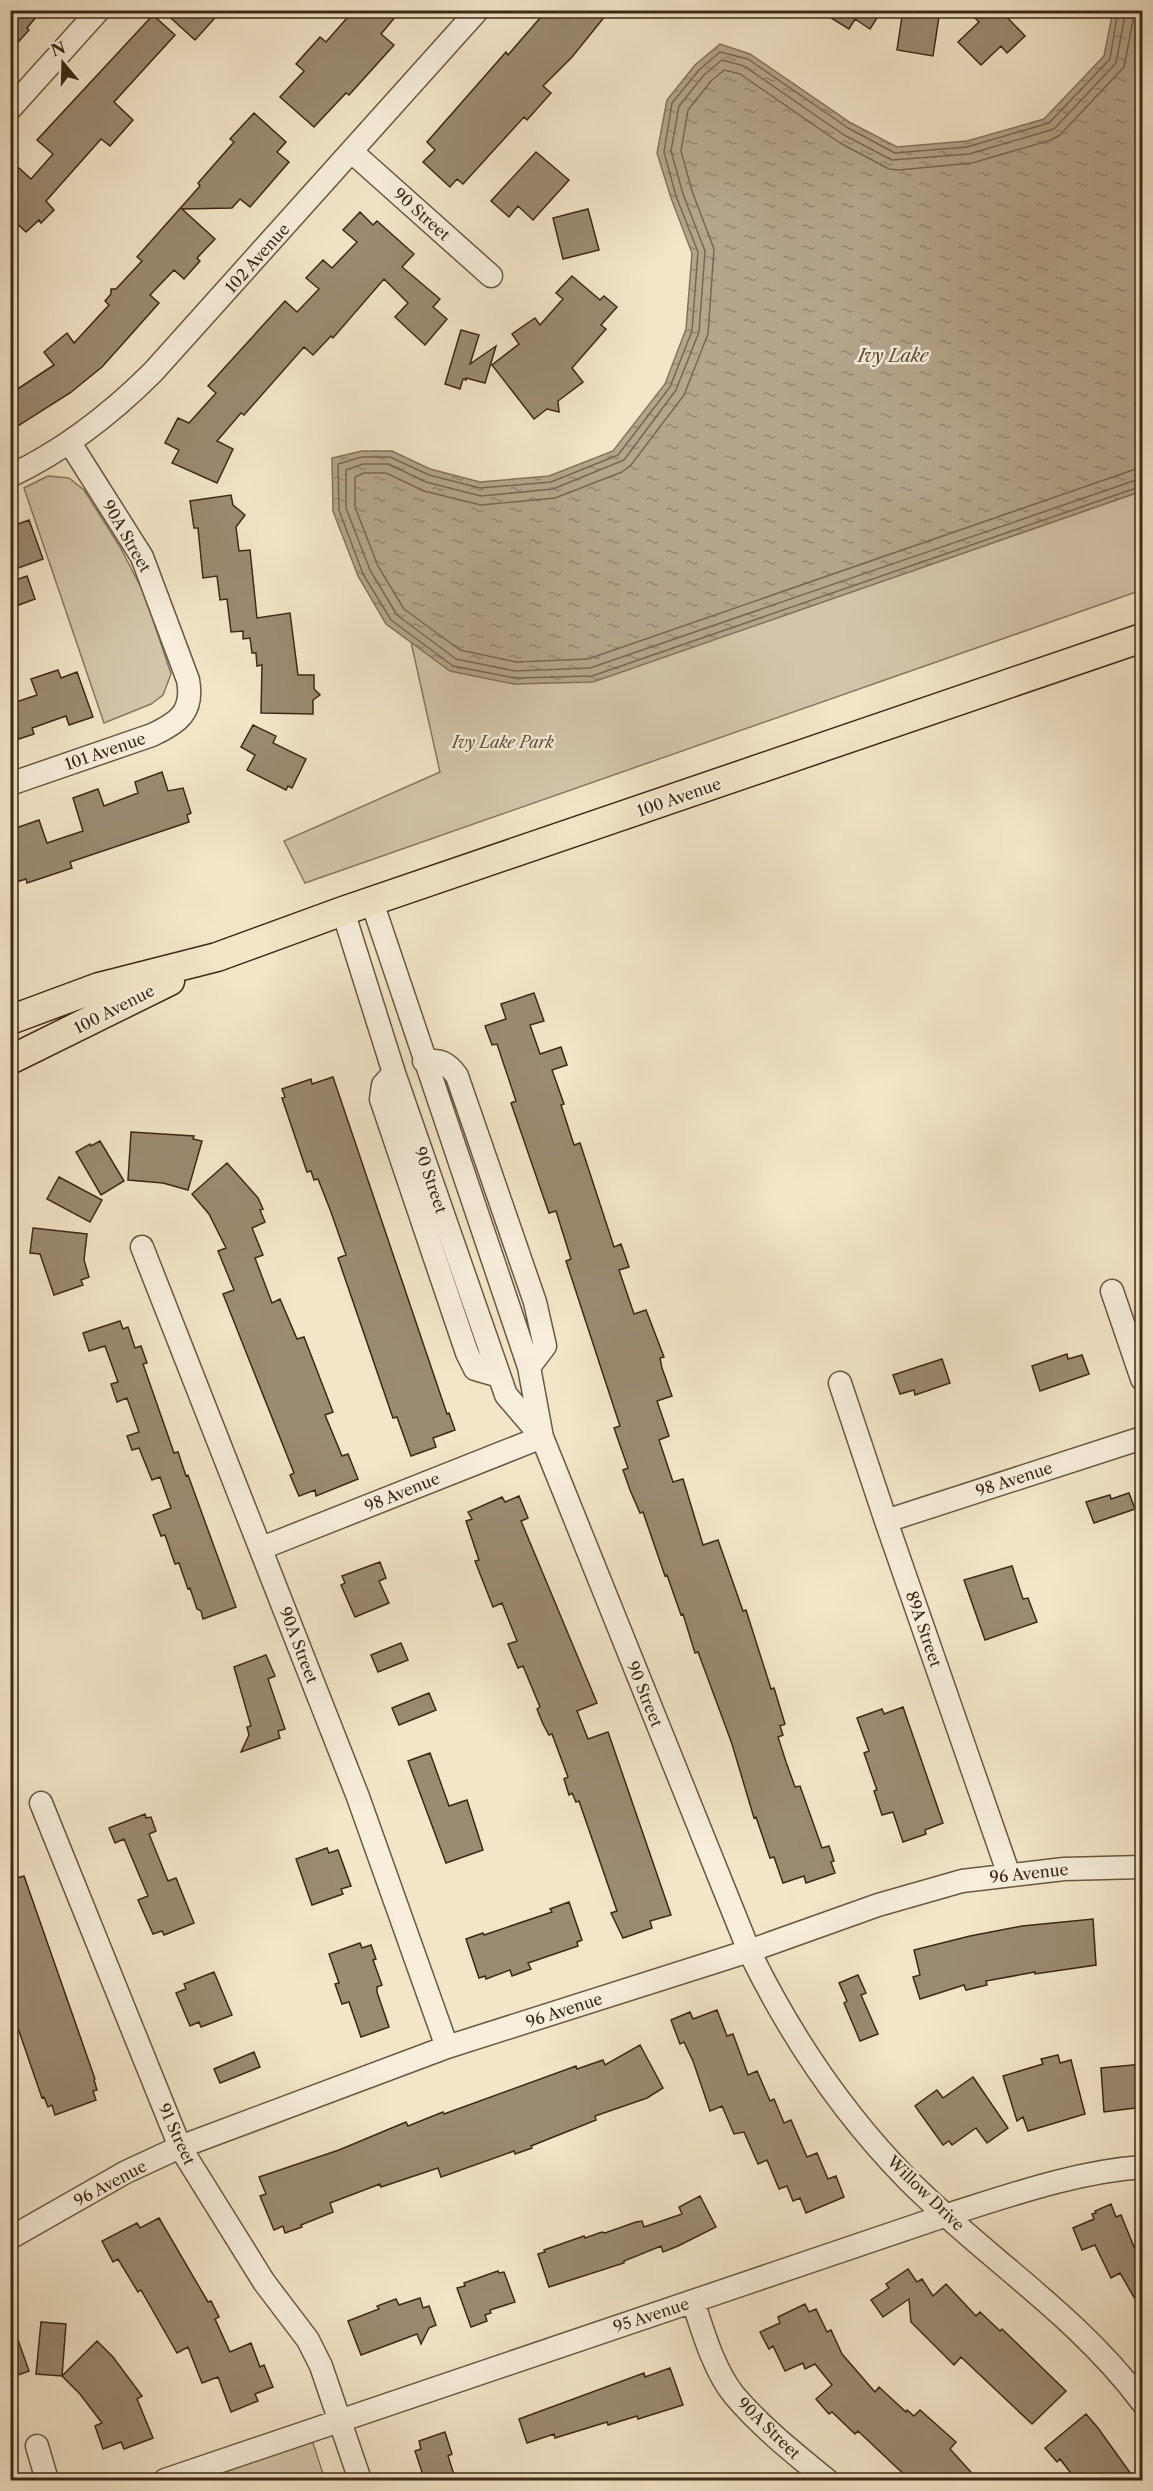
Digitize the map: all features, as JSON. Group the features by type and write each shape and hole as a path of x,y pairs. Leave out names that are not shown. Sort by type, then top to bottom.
{"main road":[{"name":"100 Avenue","path":"10,1020 99,987 217,957 343,911 1143,638"},
{"name":"100 Avenue","path":"10,1060 217,957"}],"street":[{"path":"10,109 99,10"},
{"name":"102 Avenue","path":"10,476 40,462 99,423 153,372 478,10"},
{"name":"90 Street","path":"352,152 491,276"},
{"name":"90A Street","path":"70,442 148,570 188,681 189,703"},
{"name":"101 Avenue","path":"10,784 152,735 174,725 189,703"},
{"name":"90 Street","path":"372,902 424,1061 439,1060 449,1065 457,1076 535,1302 545,1346 529,1367 542,1437 749,1951"},
{"name":"90 Street","path":"343,911 394,1073 383,1085 381,1099 467,1353 475,1369 499,1377 506,1395 542,1437"},
{"name":"90A Street","path":"142,1247 358,1797 447,2047"},
{"path":"1112,1291 1143,1379"},
{"name":"89A Street","path":"840,1383 1009,1875"},
{"name":"98 Avenue","path":"262,1548 542,1437"},
{"name":"98 Avenue","path":"886,1521 1143,1438"},
{"name":"91 Street","path":"41,1803 180,2147 264,2283 308,2340 321,2366 360,2481"},
{"name":"96 Avenue","path":"10,2238 126,2172 180,2147 447,2047 749,1951 924,1891 962,1881 1064,1869 1143,1867"},
{"name":"Willow Drive","path":"749,1951 789,2026 831,2088 903,2174 1052,2305 1112,2364 1143,2402"},
{"name":"95 Avenue","path":"165,2481 947,2215 1047,2184 1143,2167"},
{"name":"90A Street","path":"693,2301 708,2346 733,2394 774,2435 827,2481"},
{"path":"37,2446 46,2481"}],"green space":[{"path":"48,476 69,478 84,490 120,547 144,593 171,674 163,695 151,704 104,723 24,488"},
{"name":"Ivy Lake Park","path":"1142,491 1142,590 305,883 284,841 440,772 411,642 542,683 736,632"},
{"path":"312,2440 325,2480 197,2480"}],"water":[{"name":"Ivy Lake","path":"1113,11 1142,11 1142,491 593,682 514,684 450,671 386,624 358,576 333,511 332,458 362,451 392,451 430,469 480,482 549,476 613,451 665,384 686,329 692,253 657,153 667,100 695,65 720,44 750,54 851,123 897,147 967,141 1044,119 1104,56"}],"building":[{"path":"10,10 42,10 27,28 29,30 10,51"},
{"path":"162,10 222,10 195,40"},
{"path":"354,10 401,10 381,34 394,45 349,95 346,93 314,127 280,97 304,71 296,64 320,37 326,42"},
{"path":"547,10 610,10 572,57 543,86 551,93 527,120 524,117 463,184 457,179 450,187 423,162 435,150 427,142 506,52 508,55"},
{"path":"818,10 882,10 870,29 855,19 849,29"},
{"path":"903,10 940,10 933,56 897,50"},
{"path":"967,10 1000,10 1025,36 1007,53 1001,46 981,65 958,42 979,22"},
{"path":"153,15 175,35 114,102 133,120 110,146 101,139 46,201 54,210 41,223 39,220 26,232 10,217 10,160 31,179 53,154 37,140"},
{"path":"254,113 286,142 277,152 289,162 250,207 240,199 232,208 182,209 215,239 197,258 200,261 184,279 174,270 150,295 159,303 102,367 70,393 10,431 10,394 54,365 44,352 67,333 74,343 109,305 105,301 111,294 111,289 116,289 142,261 137,257 200,186 198,183 234,142 230,139"},
{"path":"536,152 569,180 533,220 518,206 509,217 491,201"},
{"path":"588,209 599,250 563,259 553,218"},
{"path":"360,212 373,225 377,221 414,254 402,267 440,299 433,307 447,319 425,345 395,317 408,303 384,279 333,338 331,336 313,355 304,347 244,415 241,413 217,441 233,449 217,483 172,463 179,450 165,443 178,418 189,423 216,393 208,386 285,301 297,312 319,289 306,278 323,260 332,268 357,242 343,230"},
{"path":"572,276 600,300 604,296 617,307 601,325 606,329 572,368 583,382 558,401 559,412 547,409 534,419 492,365 519,344 512,334 535,318 540,325 563,299 556,293"},
{"path":"461,330 479,335 470,364 496,346 485,383 466,378 466,380 463,379 460,389 445,384"},
{"path":"231,495 233,505 245,515 236,527 239,551 250,550 257,618 290,613 298,675 314,675 314,689 320,695 313,700 313,714 261,713 262,665 257,666 256,653 252,653 250,638 243,639 243,631 231,632 227,599 220,600 217,576 203,578 198,528 194,528 190,501"},
{"path":"29,520 43,559 10,571 10,527"},
{"path":"27,576 35,599 16,606 10,590 10,582"},
{"path":"58,670 61,678 77,672 93,717 69,725 66,716 32,728 34,734 10,742 10,704 37,695 31,679"},
{"path":"253,725 276,736 273,743 306,759 292,788 288,786 286,790 247,770 255,755 241,747"},
{"path":"162,772 168,791 183,788 191,813 187,815 189,822 70,862 72,868 27,883 26,879 10,884 10,830 39,820 47,843 83,831 73,798 98,789 104,806 138,793 135,782"},
{"path":"534,993 544,1021 530,1025 540,1054 561,1047 567,1065 552,1070 564,1104 561,1105 574,1145 580,1143 614,1247 621,1244 629,1267 619,1270 634,1314 646,1310 664,1357 660,1358 662,1368 672,1396 657,1401 669,1436 659,1440 673,1482 683,1479 703,1545 718,1540 743,1611 746,1610 771,1689 774,1688 785,1724 780,1726 783,1735 778,1737 795,1787 800,1786 822,1848 829,1846 834,1861 831,1862 835,1873 806,1883 804,1876 783,1883 774,1857 770,1858 756,1817 754,1818 732,1744 698,1652 695,1653 683,1614 681,1615 667,1575 665,1576 643,1512 640,1513 630,1490 623,1470 628,1468 614,1428 620,1426 566,1261 571,1259 556,1211 549,1213 511,1103 516,1101 497,1044 492,1045 485,1026 506,1019 501,1004"},
{"path":"333,1077 447,1414 449,1413 455,1430 433,1438 436,1447 411,1456 397,1417 393,1418 338,1258 346,1255 331,1212 318,1179 314,1180 311,1171 307,1172 282,1098 285,1097 282,1089 311,1079 312,1084"},
{"path":"131,1132 194,1136 193,1139 202,1141 188,1190 163,1183 128,1180"},
{"path":"100,1141 124,1181 101,1195 76,1152"},
{"path":"227,1163 258,1198 263,1209 260,1210 265,1222 252,1228 263,1255 255,1258 272,1303 280,1299 297,1339 304,1337 333,1412 325,1415 342,1456 348,1454 358,1479 316,1496 315,1490 299,1496 290,1475 294,1473 223,1294 234,1290 218,1251 226,1248 209,1214 192,1194"},
{"path":"59,1177 102,1200 90,1222 47,1199"},
{"path":"33,1228 87,1234 84,1260 89,1277 81,1280 83,1285 54,1295 40,1254 30,1253"},
{"path":"120,1321 123,1329 128,1327 135,1348 141,1346 147,1363 143,1364 174,1453 178,1452 186,1476 188,1475 236,1607 203,1619 190,1588 188,1589 179,1563 175,1564 165,1535 161,1536 153,1515 171,1508 160,1477 152,1480 139,1448 132,1450 127,1436 139,1432 127,1398 117,1402 111,1384 118,1382 105,1346 89,1351 83,1333"},
{"path":"1067,1354 1068,1359 1082,1355 1089,1374 1040,1391 1032,1366"},
{"path":"942,1359 950,1383 915,1395 914,1390 900,1394 893,1375"},
{"path":"1129,1493 1135,1509 1094,1523 1086,1502 1110,1495 1111,1499"},
{"path":"519,1496 528,1518 521,1521 597,1703 577,1711 588,1739 608,1732 671,1915 650,1921 652,1928 623,1938 611,1913 617,1911 579,1801 576,1802 572,1793 569,1795 564,1779 568,1777 552,1734 549,1735 543,1724 537,1709 540,1707 523,1666 518,1668 508,1644 517,1641 502,1603 493,1607 475,1561 479,1560 466,1521 472,1519 468,1512 502,1497 505,1502"},
{"path":"380,1562 386,1578 379,1581 389,1603 355,1617 341,1585 345,1583 342,1576"},
{"path":"1012,1566 1023,1599 1028,1598 1037,1622 985,1640 964,1580"},
{"path":"401,1643 408,1660 378,1672 371,1655"},
{"path":"266,1655 275,1676 268,1679 285,1729 278,1731 280,1738 241,1752 249,1735 247,1727 251,1726 234,1667"},
{"path":"429,1693 436,1710 399,1725 392,1708"},
{"path":"903,1707 943,1823 925,1830 926,1834 903,1842 893,1812 882,1815 874,1791 877,1790 864,1753 869,1751 857,1718 882,1709 884,1714"},
{"path":"430,1753 449,1806 467,1800 483,1850 446,1863 408,1761"},
{"path":"145,1814 146,1818 151,1817 156,1831 149,1834 168,1881 176,1878 194,1923 164,1935 162,1931 153,1934 138,1900 148,1896 124,1839 115,1843 109,1828"},
{"path":"327,1848 329,1853 338,1850 351,1886 341,1889 343,1894 312,1905 296,1859"},
{"path":"24,1876 97,2090 93,2091 96,2100 55,2115 52,2105 48,2107 44,2097 42,2098 10,2005 10,1880"},
{"path":"569,1902 582,1940 577,1942 578,1946 528,1963 531,1969 512,1976 510,1970 486,1979 485,1976 479,1978 466,1939 552,1912 550,1909"},
{"path":"1093,1919 1096,1965 1035,1974 1035,1972 986,1981 987,1985 966,1990 964,1985 920,1999 913,1977 920,1975 914,1950 1022,1926"},
{"path":"360,1943 362,1948 371,1945 376,1959 373,1960 382,1985 377,1987 377,1992 389,2027 361,2037 349,2002 342,2004 335,1984 339,1983 329,1954"},
{"path":"214,1972 232,2015 201,2027 199,2022 190,2026 176,1993 186,1989 184,1984"},
{"path":"858,1975 866,1993 861,1995 878,2034 860,2041 844,2003 847,2001 839,1983"},
{"path":"717,2010 727,2036 733,2034 748,2075 757,2071 770,2101 774,2099 784,2123 791,2120 807,2157 817,2153 828,2179 836,2176 844,2197 806,2213 800,2198 793,2201 787,2186 779,2189 767,2160 758,2164 744,2132 734,2134 722,2106 710,2111 693,2061 684,2042 680,2044 671,2020 690,2012 693,2019"},
{"path":"640,2045 663,2088 647,2098 595,2116 596,2120 531,2146 532,2148 515,2154 514,2151 441,2177 438,2168 381,2187 380,2184 330,2203 333,2212 301,2225 302,2227 285,2233 283,2226 274,2230 260,2196 266,2194 259,2177 339,2150 406,2122 408,2126 576,2066 577,2069 603,2060 605,2065"},
{"path":"254,2052 260,2067 220,2083 214,2069"},
{"path":"1058,2055 1060,2063 1071,2060 1085,2114 1028,2131 1023,2117 1017,2121 1003,2076 1043,2064 1041,2059"},
{"path":"1143,2064 1143,2107 1104,2112 1101,2068"},
{"path":"973,2077 1008,2128 987,2143 976,2128 952,2145 949,2141 943,2145 915,2106 937,2090 943,2098"},
{"path":"700,2196 716,2227 663,2252 661,2246 624,2261 624,2263 549,2287 538,2254 545,2252 544,2250 636,2222 642,2221 644,2227 682,2214 679,2207"},
{"path":"1111,2204 1116,2217 1121,2215 1134,2247 1143,2242 1143,2313 1120,2273 1111,2278 1095,2245 1082,2250 1073,2228 1094,2219 1092,2214 1096,2213 1095,2211"},
{"path":"159,2218 208,2302 211,2301 219,2317 215,2319 230,2352 251,2343 260,2367 264,2365 273,2387 255,2394 258,2401 231,2412 218,2377 202,2383 188,2347 177,2353 141,2290 138,2292 118,2259 113,2262 102,2241 137,2223 140,2228"},
{"path":"908,2269 917,2282 922,2279 933,2296 946,2284 976,2316 980,2312 1000,2331 1002,2329 1066,2391 1032,2424 961,2357 954,2365 911,2322 909,2299 883,2317 871,2300 889,2288 886,2284"},
{"path":"498,2271 499,2273 504,2272 515,2302 490,2310 491,2313 485,2315 487,2321 471,2327 457,2288 465,2286 464,2283"},
{"path":"420,2298 423,2308 429,2306 436,2325 429,2328 421,2344 417,2334 361,2355 348,2321 379,2309 377,2306 396,2299 399,2305"},
{"path":"805,2304 809,2312 816,2309 827,2332 831,2330 842,2354 875,2392 879,2387 906,2412 907,2410 914,2416 920,2410 956,2442 950,2449 979,2481 911,2481 858,2431 855,2434 832,2412 829,2414 816,2399 832,2385 815,2364 805,2369 803,2363 785,2371 773,2346 769,2349 760,2332 780,2323 778,2317"},
{"path":"41,2322 66,2324 62,2376 36,2374"},
{"path":"10,2326 13,2326 29,2371 10,2378"},
{"path":"97,2341 113,2357 142,2396 137,2399 153,2438 124,2449 121,2442 103,2449 95,2426 102,2423 80,2394 62,2376"},
{"path":"670,2368 683,2405 638,2419 637,2416 608,2425 607,2422 555,2438 554,2434 527,2443 519,2419 644,2373 645,2377"},
{"path":"1086,2414 1136,2481 1077,2481 1060,2459 1057,2462 1045,2448"},
{"path":"445,2432 452,2454 448,2456 456,2481 425,2481 415,2451 421,2449 419,2441"}]}
